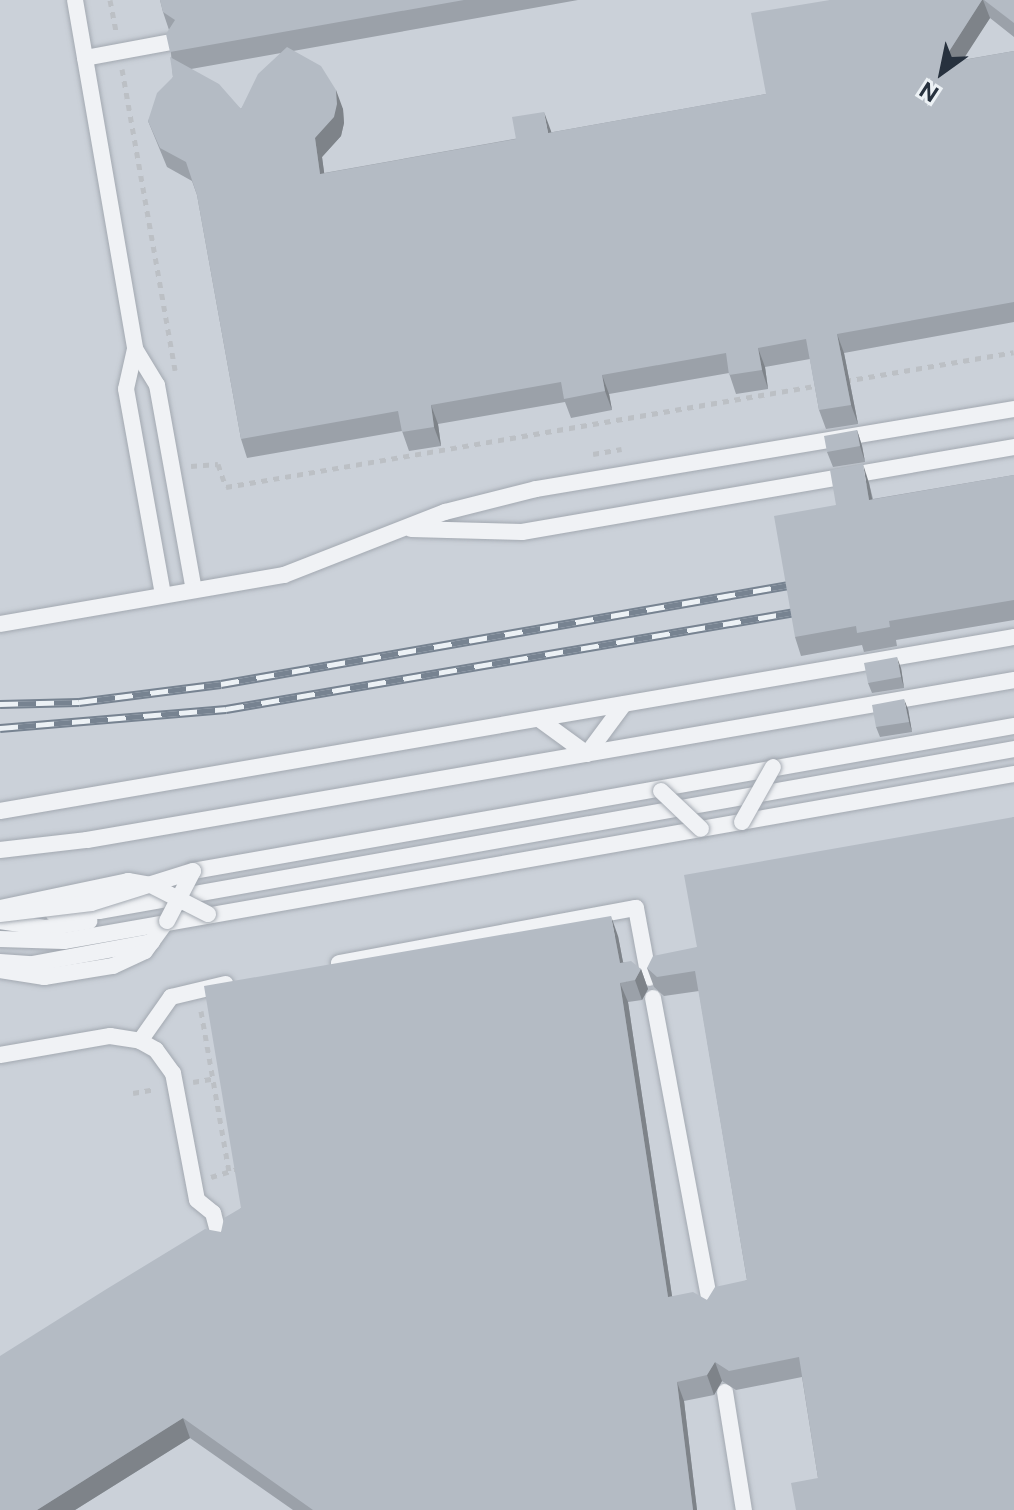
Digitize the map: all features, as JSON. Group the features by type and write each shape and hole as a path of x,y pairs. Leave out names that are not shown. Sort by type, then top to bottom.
{"lane":[{"path":"75,0 135,349 157,385 194,590"},
{"path":"85,58 171,42"},
{"path":"135,349 126,389 163,595"},
{"path":"0,624 284,575 409,529 445,512 536,489 1014,409"},
{"path":"409,529 522,532 1014,447"},
{"path":"0,811 1014,637"},
{"path":"0,850 87,840 1014,680"},
{"path":"587,754 624,704"},
{"path":"539,719 587,754"},
{"path":"0,914 91,903 193,871 661,791 773,767 1014,726"},
{"path":"0,905 51,913 99,911 1014,749"},
{"path":"742,822 773,767"},
{"path":"0,939 64,941 1014,774"},
{"path":"661,791 701,829"},
{"path":"0,970 44,977 113,966 154,942 193,871"},
{"path":"0,905 128,881 151,885 208,914"},
{"path":"0,932 46,928 178,900"},
{"path":"317,967 636,908 649,978"},
{"path":"0,921 46,928"},
{"path":"0,962 32,964 154,942"},
{"path":"140,1041 161,1005 178,993 240,981"},
{"path":"653,998 711,1309"},
{"path":"0,1055 110,1036 140,1041 165,1059 173,1073 197,1200 213,1213 221,1243"},
{"path":"725,1392 744,1510"}],"path":[{"path":"110,0 176,374"},
{"path":"188,451 190,467 218,464 226,487 1014,352"},
{"path":"593,454 622,449"},
{"path":"178,993 201,1010 229,1172"}],"shaded area":[{"path":"0,0 1014,0 1014,1510 0,1510"}],"building":[{"path":"160,0 464,0 170,52 166,34 175,20 163,12"},
{"path":"830,0 982,0 941,64 1014,51 1014,302 837,334 851,405 819,410 806,339 758,348 762,370 729,375 726,353 602,375 605,391 564,399 561,382 431,405 434,427 402,432 398,411 241,439 197,195 186,162 160,148 148,121 157,93 173,77 170,57 219,84 241,109 258,74 287,47 321,66 336,90 337,104 334,117 315,138 320,174 516,139 512,117 544,112 548,133 766,94 751,13"},
{"path":"984,0 1014,0 1014,23"},
{"path":"857,430 860,446 827,452 824,436"},
{"path":"863,464 869,500 1014,475 1014,600 889,621 890,627 857,633 856,626 795,637 774,516 836,505 830,470"},
{"path":"897,657 901,677 868,683 864,663"},
{"path":"904,699 909,722 876,727 872,705"},
{"path":"1014,817 1014,1510 796,1510 791,1483 818,1478 799,1357 729,1371 715,1362 707,1375 677,1382 693,1510 313,1510 183,1418 37,1510 0,1510 0,1356 205,1229 221,1232 224,1218 241,1208 204,986 611,916 620,963 631,961 641,969 635,980 620,983 668,1297 693,1292 707,1300 715,1287 747,1280 695,971 657,977 647,968 653,956 697,947 684,875"}],"railway":[{"path":"0,704 79,702 221,684 806,582"},
{"path":"0,728 226,709 813,609"}]}
